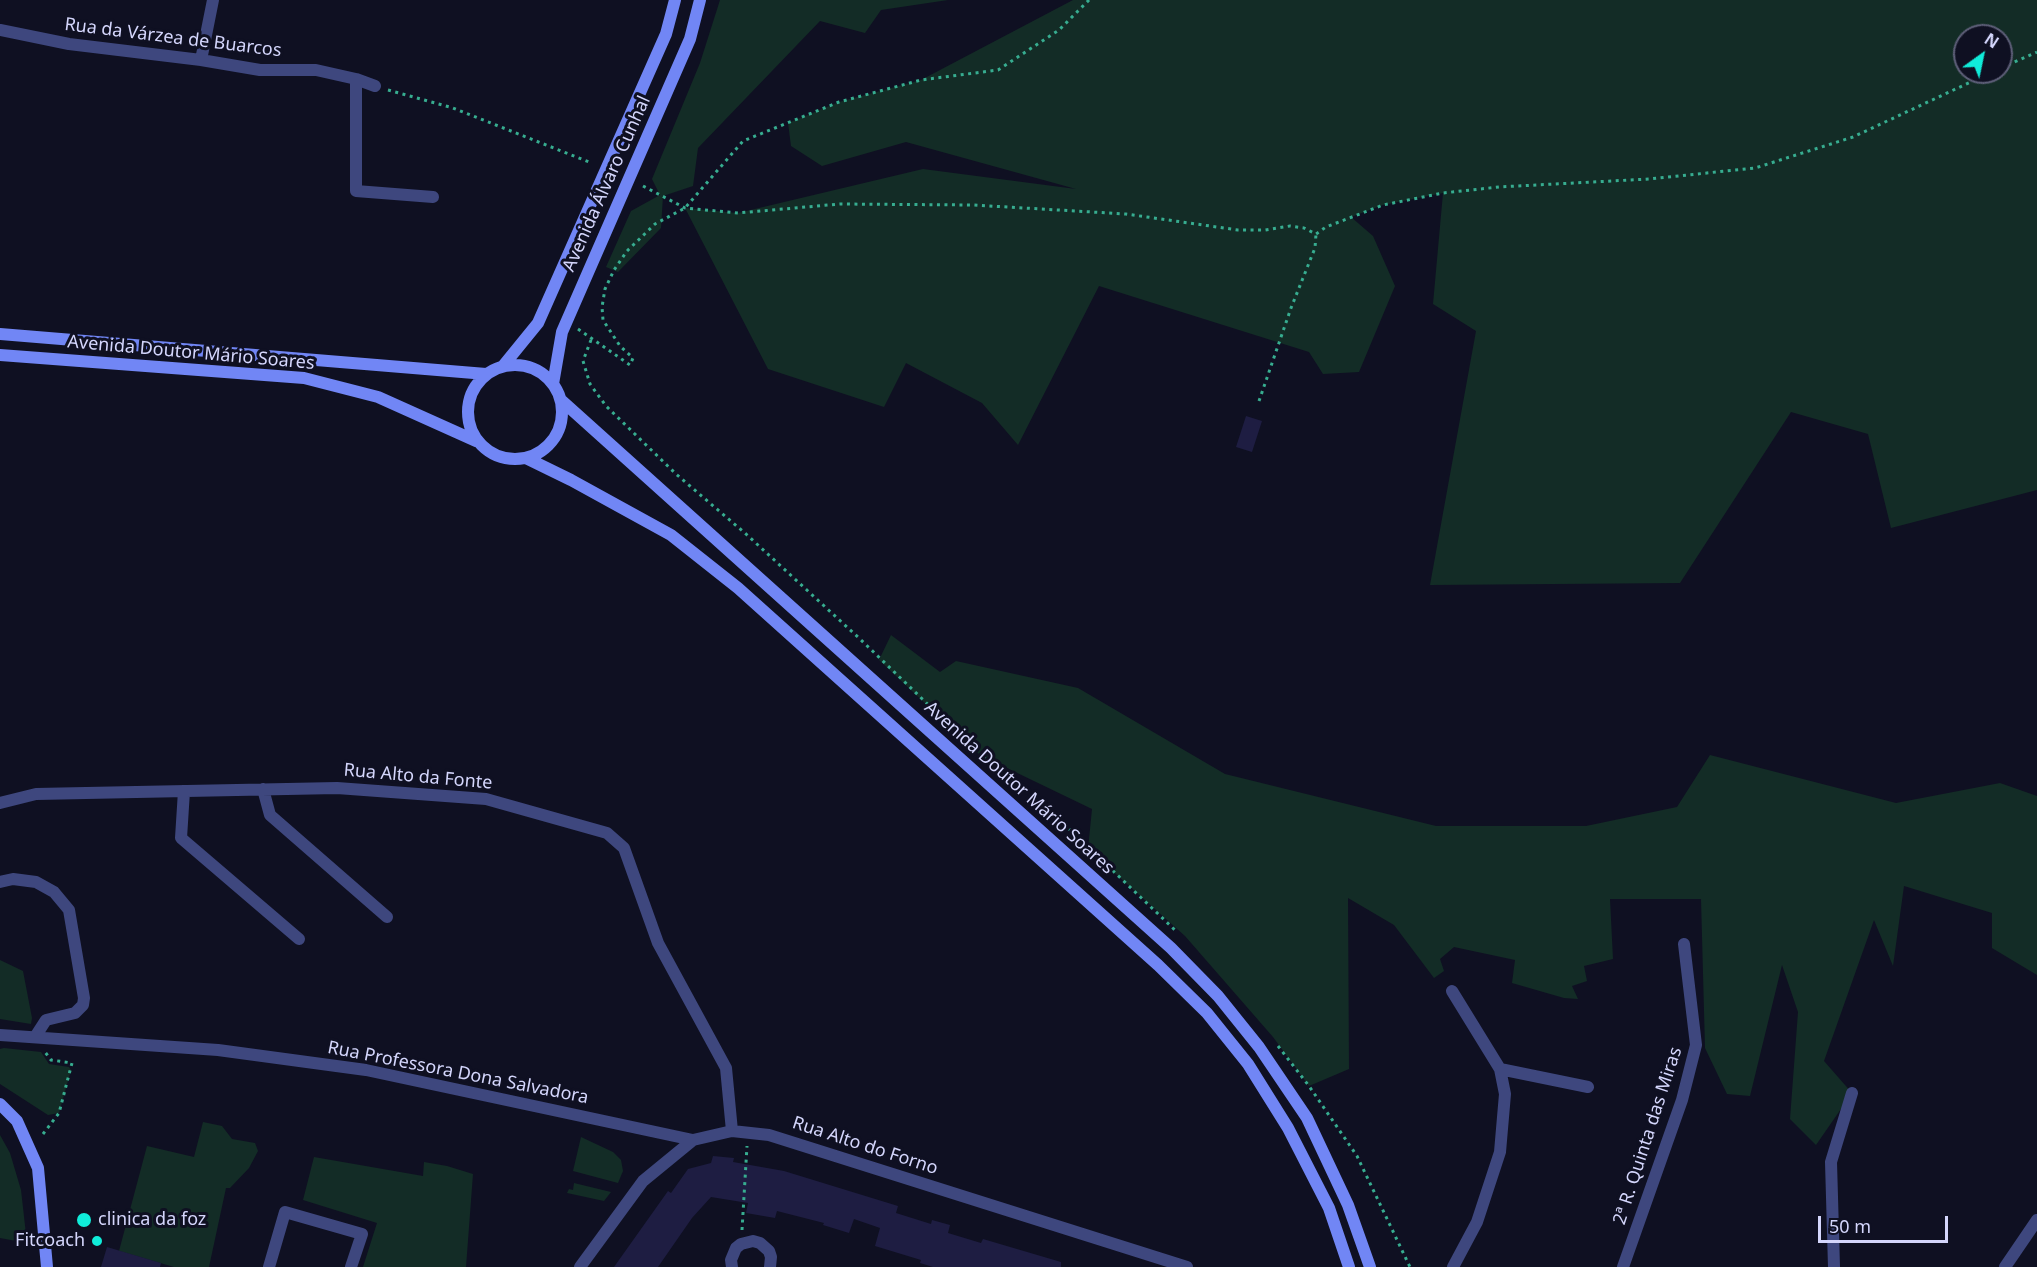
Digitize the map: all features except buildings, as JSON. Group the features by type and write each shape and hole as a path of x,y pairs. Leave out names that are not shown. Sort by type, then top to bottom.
{"main road":[{"name":"Avenida Álvaro Cunhal","path":"503,366 538,323 666,33 675,0"},
{"name":"Avenida Álvaro Cunhal","path":"553,384 562,332 690,39 700,0"},
{"name":"Avenida Doutor Mário Soares","path":"0,334 486,374"},
{"name":"Avenida Doutor Mário Soares","path":"0,356 304,378 378,398 476,441"},
{"path":"526,459 543,451 556,437 562,419 561,400 553,384 539,371 522,365 503,366 486,374 473,387 467,405 468,424 476,441 490,453 508,459 526,459 571,480 671,534 738,588 1166,973 1207,1013 1248,1064 1288,1128 1329,1208 1349,1267"},
{"name":"Avenida Doutor Mário Soares","path":"561,400 1171,948 1218,996 1259,1047 1306,1118 1348,1204 1370,1267"},
{"path":"0,1104 17,1121 38,1168 47,1267"}],"street":[{"path":"201,60 213,0"},
{"name":"Rua da Várzea de Buarcos","path":"0,30 69,44 201,60 260,70 316,70 356,78 375,86"},
{"path":"356,78 356,191 433,197"},
{"name":"Rua Alto da Fonte","path":"0,803 36,795 338,788 486,799 607,833 624,848 658,943 726,1068 732,1131"},
{"path":"263,789 270,815 387,917"},
{"path":"184,791 181,838 299,939"},
{"path":"0,882 13,879 36,882 54,891 69,910 84,998 83,1005 75,1013 46,1020 35,1037"},
{"name":"2ª R. Quinta das Miras","path":"1623,1267 1682,1100 1696,1045 1684,944"},
{"path":"1452,991 1500,1069 1505,1094 1500,1152 1477,1222 1454,1267"},
{"name":"Rua Professora Dona Salvadora","path":"0,1035 218,1050 366,1070 693,1140"},
{"path":"1500,1069 1588,1087"},
{"path":"1834,1267 1831,1162 1852,1093"},
{"name":"Rua Alto do Forno","path":"580,1267 643,1182 693,1140 732,1131 769,1135 1187,1267"},
{"path":"269,1267 285,1212 362,1234 351,1267"},
{"path":"2005,1267 2037,1220"},
{"path":"732,1267 733,1254 741,1244 753,1241 765,1246 771,1257 770,1267"}],"path":[{"path":"573,326 630,365 633,358 620,346 603,320 602,307 605,289 614,270 627,251 655,224 685,208 743,141 849,99 921,80 998,70 1059,30 1089,0"},
{"path":"2013,63 2037,52"},
{"path":"1316,234 1326,227 1383,205 1443,193 1499,187 1649,179 1755,168 1853,137 1966,84"},
{"path":"375,86 453,108 589,162"},
{"path":"643,186 685,208 738,213 840,204 973,205 1126,214 1238,230 1265,230 1290,226 1304,228 1316,234"},
{"path":"1259,401 1291,308 1315,248 1316,234"},
{"path":"43,1134 59,1113 72,1063"},
{"path":"741,1244 748,1133"}],"green space":[{"path":"720,0 948,0 881,10 865,33 820,21 698,148 693,186 663,196 661,228 618,272 606,267 631,211 660,195 652,179 700,63"},
{"path":"1073,0 2037,0 2037,490 1891,528 1868,434 1791,412 1680,583 1430,585 1476,331 1433,304 1443,193 1383,205 1351,217 1373,236 1395,286 1359,372 1323,374 1309,352 1099,286 1018,445 982,403 906,363 884,407 768,369 685,208 738,213 923,169 1076,189 906,142 822,166 791,146 788,123 839,102 921,80"},
{"path":"891,635 940,672 956,661 1078,688 1225,774 1436,826 1586,826 1677,807 1710,755 1896,803 2000,783 2037,796 2037,975 1992,948 1992,913 1904,886 1893,966 1874,920 1824,1061 1852,1093 1816,1145 1790,1119 1798,1012 1782,965 1750,1096 1727,1094 1705,1048 1701,899 1610,899 1613,959 1584,966 1587,981 1572,986 1578,999 1564,998 1512,983 1515,960 1454,947 1440,959 1444,971 1434,978 1394,925 1348,898 1349,1069 1309,1086 1273,1037 1185,936 1088,849 1092,809 980,755 879,660"},
{"path":"0,960 23,971 32,1018 31,1024 0,1019"},
{"path":"0,1049 41,1052 49,1064 69,1067 71,1070 59,1113 48,1115 0,1084"},
{"path":"203,1122 222,1126 232,1139 255,1143 258,1151 249,1168 230,1188 226,1188 209,1267 174,1267 119,1251 147,1146 194,1157"},
{"path":"0,1135 10,1153 21,1190 27,1243 0,1238"},
{"path":"581,1137 613,1152 621,1160 623,1171 618,1183 573,1171"},
{"path":"314,1157 423,1176 424,1162 473,1174 466,1267 363,1267 377,1223 303,1200"},
{"path":"574,1183 611,1192 604,1201 567,1193 569,1189 573,1190"}],"place":[{"name":"clinica da foz","path":"84,1220"},
{"name":"Fitcoach","path":"97,1241"}]}
